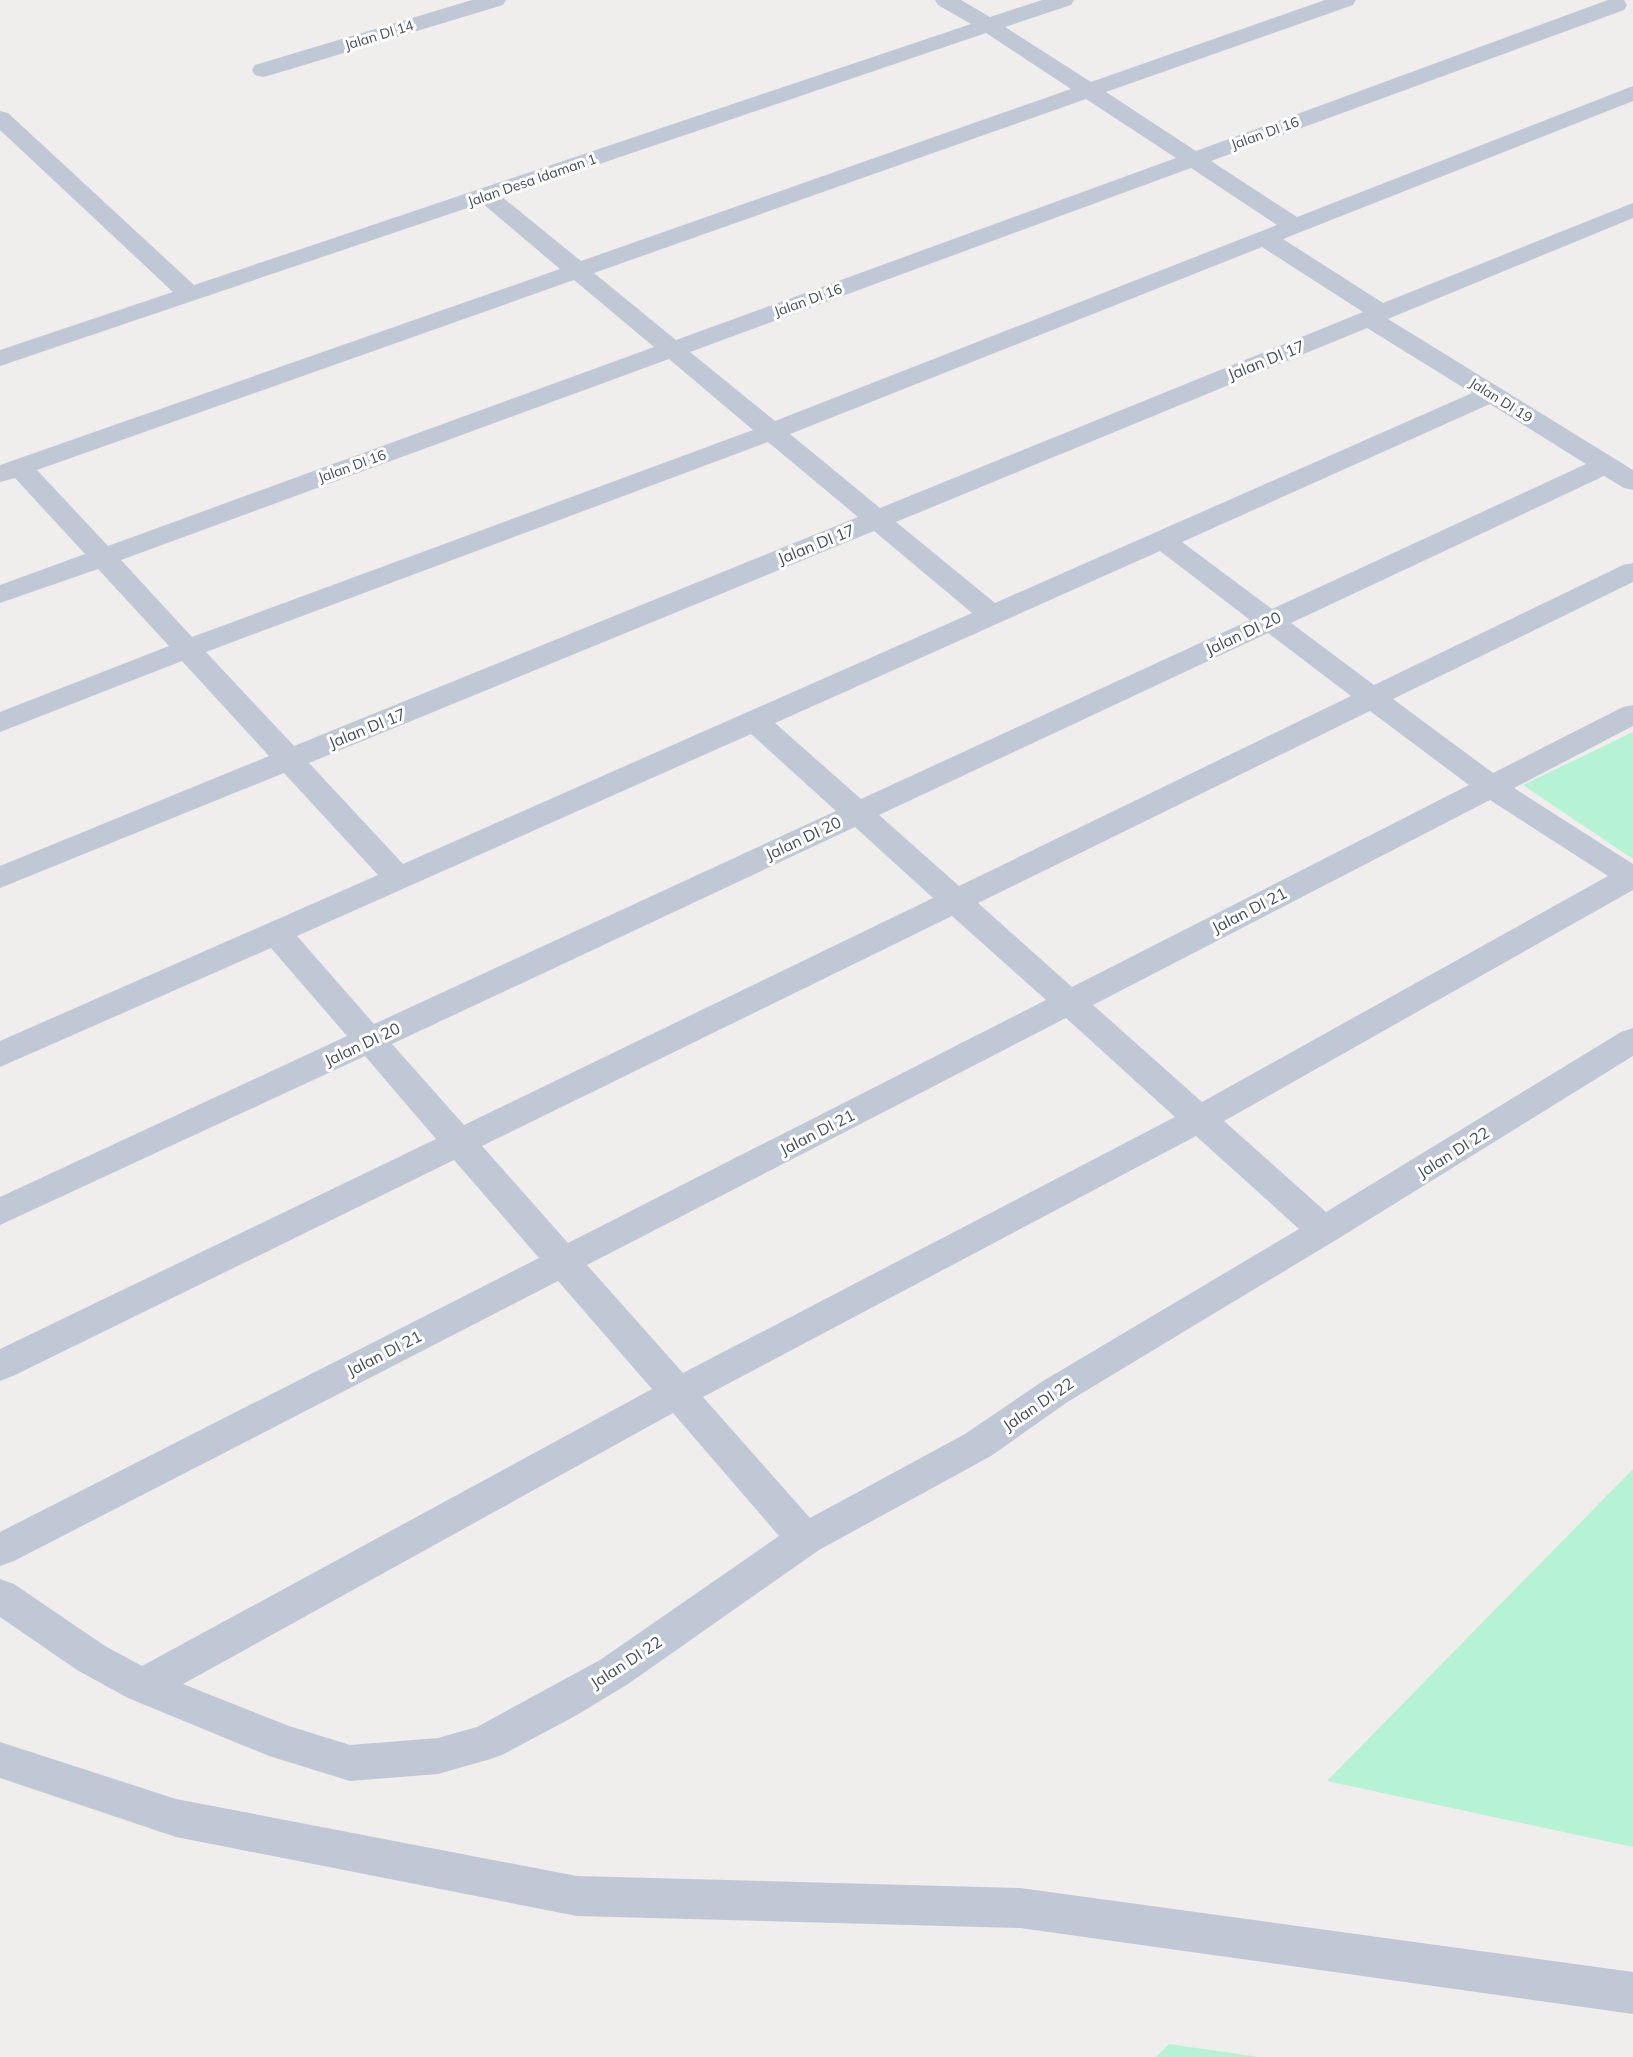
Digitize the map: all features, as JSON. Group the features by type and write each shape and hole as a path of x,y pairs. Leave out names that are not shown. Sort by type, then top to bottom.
{"street":[{"name":"Jalan DI 14","path":"263,70 495,0"},
{"path":"946,0 988,25 1191,160 1294,225"},
{"name":"Jalan Desa Idaman 1","path":"6,348 190,294 1063,0"},
{"path":"398,878 103,557 10,470 1345,0"},
{"name":"Jalan DI 16","path":"0,595 1619,6"},
{"path":"0,723 187,649 771,432 1633,93"},
{"path":"0,118 190,294"},
{"path":"486,195 992,615"},
{"name":"Jalan DI 17","path":"0,878 1631,212"},
{"name":"Jalan DI 19","path":"1263,237 1491,394 1633,482"},
{"path":"0,1055 1491,394"},
{"name":"Jalan DI 20","path":"0,1212 1606,465"},
{"path":"142,1686 678,1393 1200,1119 1632,877 1491,787 1162,540"},
{"path":"0,1366 1633,572"},
{"name":"Jalan DI 21","path":"0,1550 1633,714"},
{"path":"754,720 1324,1231"},
{"path":"276,933 805,1539"},
{"name":"Jalan DI 22","path":"0,1596 91,1658 142,1686 284,1743 350,1764 438,1756 487,1742 614,1671 805,1539 978,1445 1056,1391 1324,1231 1633,1040"},
{"path":"0,1760 176,1818 577,1896 1020,1908 1633,1993"}],"green space":[{"path":"1633,732 1633,859 1523,785"},
{"path":"1633,1469 1633,1847 1327,1781"},
{"path":"1169,2044 1259,2057 1156,2057"}]}
